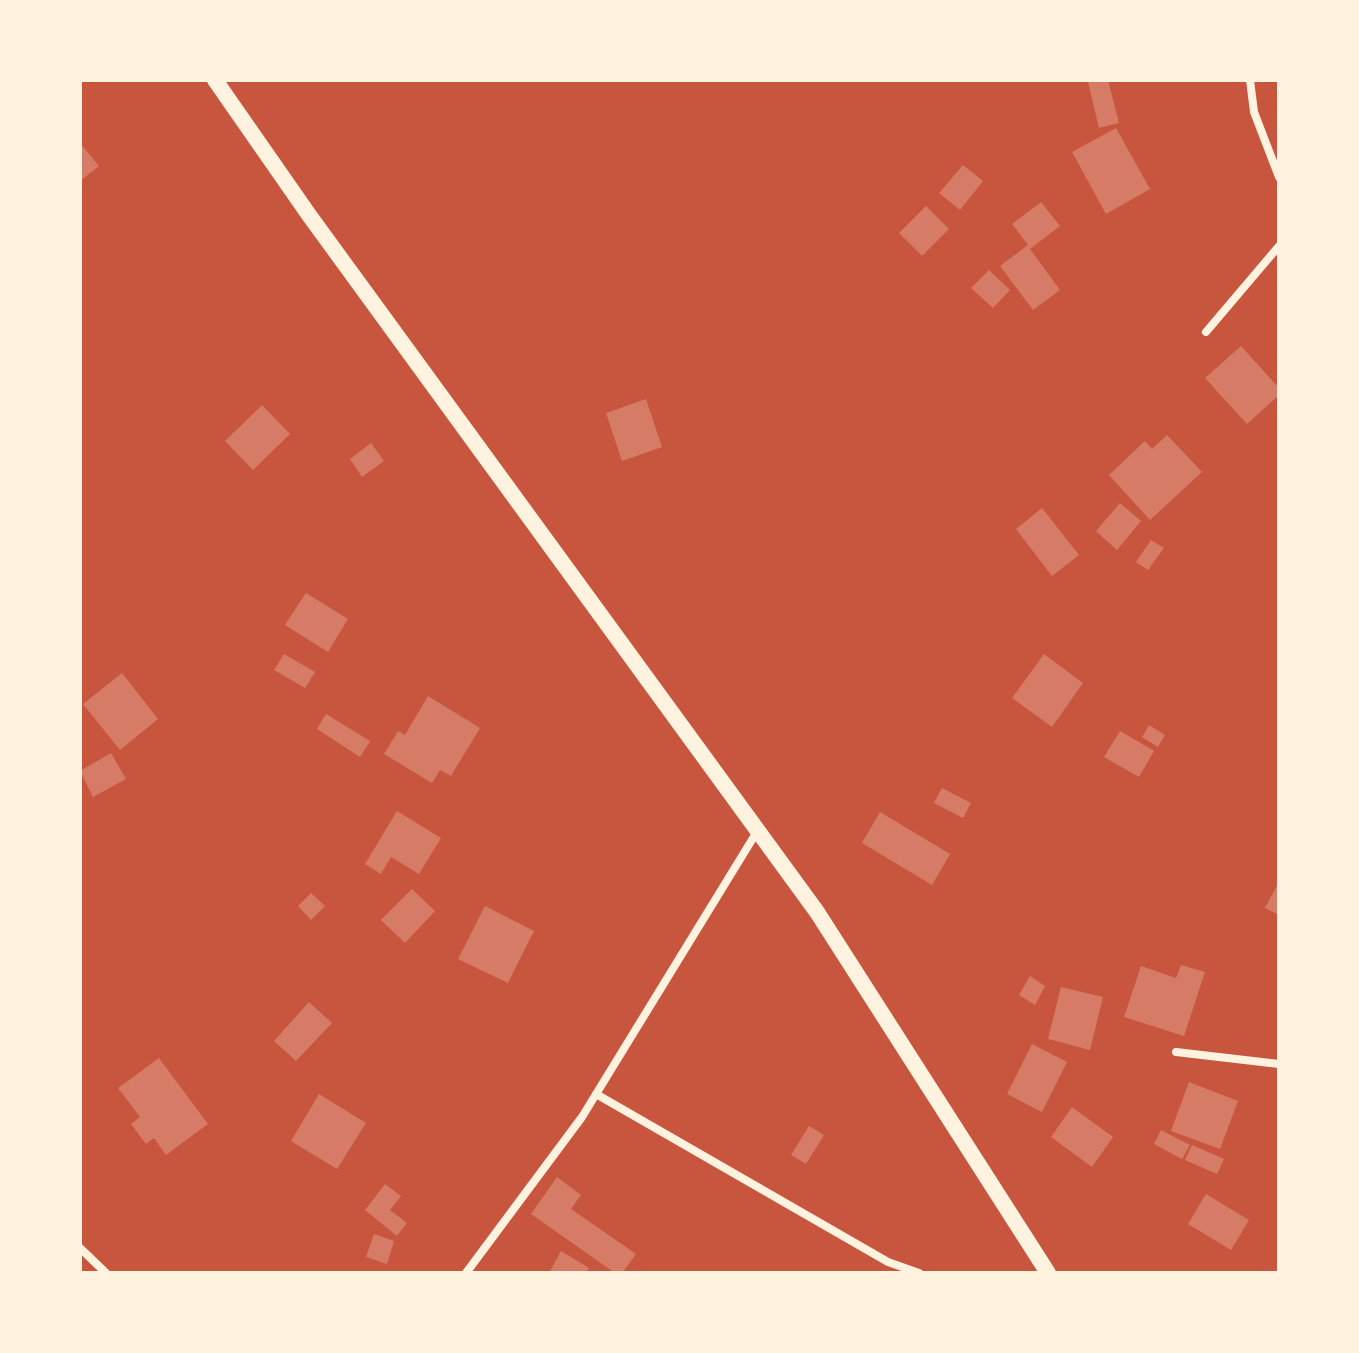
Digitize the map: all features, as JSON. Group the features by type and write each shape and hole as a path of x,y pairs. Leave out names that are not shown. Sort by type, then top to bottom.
{"main road":[{"path":"215,80 319,228 817,912 1048,1273"}],"street":[{"path":"1250,80 1254,112 1279,177"},
{"path":"1206,332 1279,246"},
{"path":"466,1273 582,1117 758,830"},
{"path":"1176,1052 1279,1064"},
{"path":"596,1094 888,1262 919,1273"},
{"path":"80,1248 106,1273"}],"building":[{"path":"1108,80 1119,123 1099,128 1088,82"},
{"path":"1116,128 1150,189 1106,214 1072,152"},
{"path":"80,143 99,166 80,181"},
{"path":"963,165 983,181 960,210 939,193"},
{"path":"1041,202 1060,226 1030,249 1060,290 1033,310 1000,266 1028,245 1012,224"},
{"path":"926,206 949,229 922,256 899,233"},
{"path":"989,270 1010,290 993,308 971,288"},
{"path":"1241,346 1279,388 1279,395 1247,424 1205,378"},
{"path":"646,399 662,447 622,461 606,413"},
{"path":"262,405 290,434 253,470 225,441"},
{"path":"1167,435 1202,472 1150,520 1109,475 1145,441 1152,449"},
{"path":"371,443 384,461 362,477 350,459"},
{"path":"1120,503 1141,521 1117,550 1096,531"},
{"path":"1042,508 1079,555 1052,576 1016,529"},
{"path":"1151,540 1164,548 1148,570 1136,562"},
{"path":"306,593 348,619 328,652 285,625"},
{"path":"284,654 315,672 305,688 274,670"},
{"path":"1044,654 1083,683 1052,727 1012,698"},
{"path":"122,673 158,719 120,750 83,704"},
{"path":"428,696 480,728 451,776 440,770 432,783 384,754 398,731 405,735"},
{"path":"326,714 370,741 360,757 317,729"},
{"path":"1149,725 1165,735 1158,747 1142,737"},
{"path":"1120,731 1154,751 1139,777 1104,757"},
{"path":"111,753 126,779 93,797 80,771"},
{"path":"942,788 971,803 963,818 934,803"},
{"path":"397,811 441,838 419,874 391,857 381,874 365,864"},
{"path":"880,812 950,854 932,885 862,843"},
{"path":"1279,882 1279,915 1265,908"},
{"path":"412,889 435,911 405,943 381,920"},
{"path":"311,893 325,906 311,920 298,906"},
{"path":"485,906 534,931 508,983 458,959"},
{"path":"1181,965 1205,972 1184,1036 1124,1017 1141,966 1176,978"},
{"path":"1030,976 1045,986 1035,1005 1019,995"},
{"path":"1061,987 1103,997 1090,1050 1048,1039"},
{"path":"309,1002 332,1023 296,1061 274,1041"},
{"path":"1032,1044 1067,1062 1042,1112 1007,1094"},
{"path":"159,1058 208,1124 166,1155 154,1138 146,1144 131,1124 140,1117 118,1088"},
{"path":"1189,1082 1238,1101 1220,1149 1171,1131"},
{"path":"319,1094 366,1123 337,1169 291,1141"},
{"path":"1072,1107 1113,1137 1092,1167 1051,1137"},
{"path":"809,1126 824,1135 806,1164 791,1155"},
{"path":"1161,1130 1190,1145 1182,1159 1154,1144"},
{"path":"1192,1145 1224,1159 1217,1174 1185,1160"},
{"path":"557,1177 581,1195 571,1209 636,1254 622,1273 615,1273 531,1214"},
{"path":"385,1184 401,1196 390,1210 407,1223 397,1236 365,1210"},
{"path":"1206,1194 1249,1220 1231,1250 1188,1224"},
{"path":"374,1234 394,1241 387,1264 366,1257"},
{"path":"561,1251 589,1268 586,1273 549,1273"}]}
